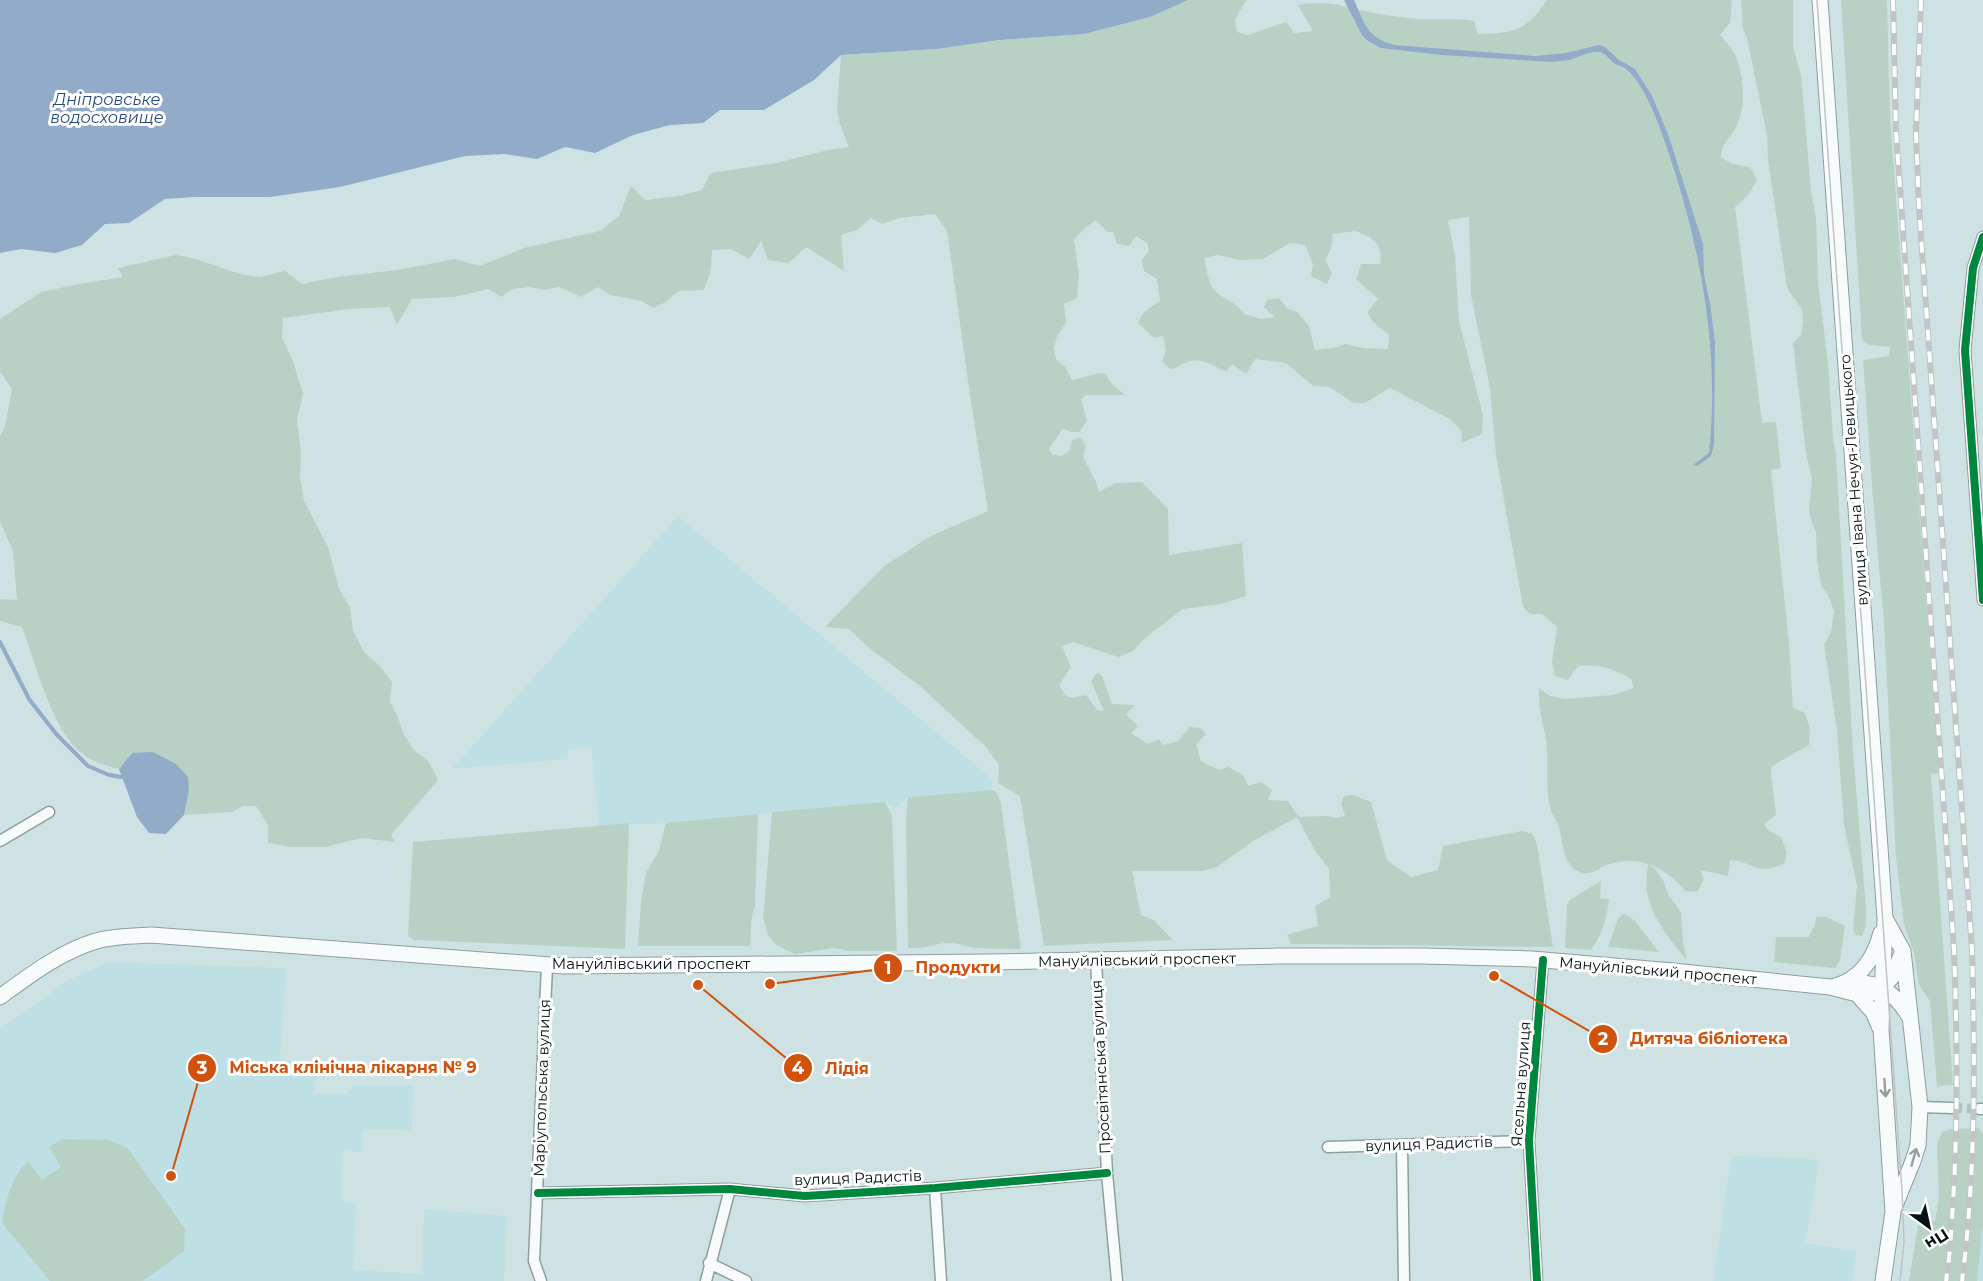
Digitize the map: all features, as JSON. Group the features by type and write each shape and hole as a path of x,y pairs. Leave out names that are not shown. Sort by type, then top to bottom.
{"main road":[{"name":"вулиця Івана Нечуя-Левицького","path":"1820,0 1885,918 1881,1029 1893,1212 1883,1281"},
{"name":"вулиця Івана Нечуя-Левицького","path":"1885,918 1903,951 1920,1107 1920,1129 1913,1161 1893,1212"},
{"path":"1836,986 1856,977 1865,967 1873,953 1885,918"},
{"name":"Мануйлівський проспект","path":"0,997 43,966 71,951 97,941 151,935 548,965 1423,956 1543,960 1836,986 1857,994"},
{"path":"1857,994 1870,994 1883,987 1892,977 1903,951"},
{"path":"1836,986 1865,982 1883,987 1903,1005 1911,1020"},
{"path":"1857,994 1873,1012 1881,1029"}],"street":[{"path":"1983,237 1973,268 1965,350 1983,600"},
{"path":"0,841 49,812"},
{"name":"Просвітянська вулиця","path":"1096,960 1107,1173 1117,1281"},
{"name":"Ясельна вулиця","path":"1537,1281 1529,1141 1543,960"},
{"name":"Маріупольська вулиця","path":"541,1281 534,1262 548,965"},
{"path":"1920,1107 1952,1108"},
{"name":"вулиця Радистів","path":"1328,1147 1529,1141"},
{"path":"1402,1146 1404,1281"},
{"name":"вулиця Радистів","path":"538,1193 730,1189 805,1196 935,1188 1107,1173"},
{"path":"935,1188 941,1281"},
{"path":"706,1281 730,1189"},
{"path":"709,1263 746,1281"}],"shaded area":[{"path":"678,516 992,779 992,790 908,797 896,808 885,802 666,823 599,826 591,748 568,749 568,759 452,769"},
{"path":"108,962 286,968 280,1060 316,1064 314,1093 346,1094 353,1086 413,1086 412,1130 363,1129 362,1152 343,1151 341,1201 356,1203 353,1270 422,1274 424,1209 507,1216 504,1281 0,1281 0,1029 69,980"},
{"path":"1731,1156 1807,1158 1819,1162 1805,1243 1857,1251 1852,1281 1713,1281"},
{"path":"1983,1223 1983,1281 1977,1281"}],"green space":[{"path":"1188,0 1246,0 1235,20 1237,32 1248,35 1286,22 1294,33 1313,31 1298,5 1325,3 1378,14 1418,19 1474,21 1478,34 1501,33 1518,28 1533,18 1547,0 1732,0 1730,23 1720,35 1735,54 1738,62 1743,102 1739,121 1724,145 1721,157 1732,164 1750,167 1757,180 1749,194 1735,207 1762,423 1776,422 1781,468 1771,470 1789,643 1793,708 1805,713 1810,729 1809,745 1772,766 1776,815 1764,824 1769,831 1781,837 1787,853 1784,864 1760,869 1730,860 1728,876 1700,870 1704,879 1697,892 1685,891 1669,875 1641,862 1609,864 1593,872 1583,873 1576,871 1568,861 1549,801 1546,743 1539,688 1550,696 1565,699 1613,695 1634,688 1631,679 1599,666 1578,666 1568,680 1555,676 1552,662 1557,627 1542,614 1530,614 1523,607 1496,455 1490,388 1471,295 1469,217 1448,220 1455,256 1459,321 1483,415 1482,434 1461,443 1462,432 1450,419 1390,388 1365,403 1354,403 1329,387 1313,386 1286,363 1255,359 1246,374 1232,364 1226,372 1197,361 1187,362 1170,369 1162,361 1166,350 1163,336 1154,338 1138,323 1144,313 1160,301 1157,279 1144,271 1142,260 1149,251 1147,243 1136,236 1129,246 1117,244 1113,232 1107,232 1096,220 1074,240 1079,275 1077,298 1064,304 1066,323 1057,336 1054,348 1056,359 1065,367 1072,380 1105,373 1110,382 1125,395 1086,395 1081,399 1087,421 1079,432 1071,432 1063,428 1049,449 1052,454 1061,456 1069,451 1072,441 1080,437 1086,446 1083,457 1099,492 1115,483 1142,482 1168,509 1169,555 1242,543 1246,596 1221,604 1183,609 1145,638 1133,651 1118,657 1073,642 1062,646 1071,667 1059,685 1066,696 1073,698 1086,695 1097,710 1104,711 1091,681 1097,673 1102,676 1112,704 1135,705 1126,714 1138,726 1131,733 1148,744 1159,739 1162,745 1178,741 1190,727 1201,728 1206,734 1196,744 1201,761 1219,770 1228,767 1243,775 1248,786 1261,782 1272,790 1268,800 1288,801 1298,817 1337,818 1345,816 1341,804 1344,796 1353,795 1371,802 1387,860 1411,877 1438,870 1443,846 1522,831 1532,834 1537,844 1553,947 1291,944 1287,935 1318,926 1315,906 1330,897 1329,869 1316,852 1297,817 1253,841 1217,867 1202,871 1132,871 1141,915 1154,920 1173,940 1044,946 1020,796 998,783 999,765 986,747 921,687 868,647 849,629 825,627 883,567 929,537 988,511 947,231 935,214 899,218 882,224 871,218 857,230 841,235 844,271 806,247 789,263 768,260 761,241 749,259 731,249 712,250 711,269 704,290 679,291 666,302 653,308 642,301 610,295 598,287 581,297 559,287 545,290 530,287 512,289 501,297 488,289 454,297 412,299 397,325 390,307 349,309 283,318 282,337 293,361 303,394 297,420 301,451 300,477 304,501 328,547 339,588 350,608 353,631 364,652 380,666 392,682 390,702 404,735 414,750 429,762 438,780 391,835 395,842 362,838 326,847 292,847 268,843 268,825 256,806 243,806 232,812 184,815 189,790 132,753 119,769 92,760 73,745 63,731 46,696 22,627 0,621 0,599 17,600 13,551 0,522 0,436 5,426 12,389 0,371 0,319 41,292 123,277 118,268 176,255 196,259 240,274 260,277 285,271 302,284 455,259 480,266 524,248 600,231 619,216 631,186 645,200 679,196 702,190 711,173 776,163 849,147 837,110 841,55 937,49 999,40 1084,34 1150,17","holes":["1356,231 1376,242 1380,251 1380,264 1361,264 1356,279 1378,299 1367,312 1373,322 1389,335 1388,349 1363,348 1345,344 1315,350 1309,326 1297,312 1288,309 1279,298 1267,300 1264,307 1274,317 1261,319 1244,314 1237,306 1214,290 1210,283 1204,258 1217,255 1240,260 1263,259 1290,243 1305,245 1313,264 1311,276 1327,284 1332,273 1325,260 1331,249 1333,234"]},
{"path":"1741,0 1793,0 1793,47 1801,75 1811,190 1816,218 1818,282 1836,455 1853,752 1866,907 1866,926 1862,936 1856,935 1853,930 1857,886 1844,825 1837,730 1824,645 1831,632 1834,611 1821,585 1816,532 1809,508 1812,479 1806,454 1793,343 1801,335 1802,309 1787,288 1768,160 1767,135 1747,38 1743,29"},
{"path":"1841,0 1887,0 1890,117 1939,773 1931,774 1953,1085 1937,1086 1930,1001 1919,985 1914,953 1904,924 1896,858 1884,623 1863,360 1889,356 1890,347 1870,345 1862,340"},
{"path":"992,790 997,793 1001,803 1021,949 974,948 950,943 908,948 906,822 908,797"},
{"path":"885,802 892,816 897,951 848,951 835,948 795,954 776,945 768,935 763,918 772,812"},
{"path":"758,814 755,907 751,921 750,946 638,946 641,902 646,873 659,850 666,823"},
{"path":"629,823 625,949 414,940 408,936 413,842"},
{"path":"1648,863 1656,870 1668,894 1681,912 1687,960 1664,930 1650,904 1646,880"},
{"path":"1601,881 1600,898 1609,899 1606,919 1598,939 1591,950 1565,948 1567,905 1570,900"},
{"path":"1625,914 1635,921 1659,952 1608,947 1618,919"},
{"path":"1816,917 1826,917 1845,926 1840,961 1835,968 1774,962 1776,937 1809,937"},
{"path":"1979,1128 1983,1135 1983,1223 1977,1281 1909,1281 1919,1220 1935,1221 1939,1197 1937,1144 1942,1132 1950,1129"},
{"path":"62,1139 109,1140 128,1148 185,1229 184,1251 143,1281 50,1281 2,1223 10,1189 22,1168 28,1161 42,1180 61,1167 49,1147"}],"water":[{"name":"Дніпровське водосховище","path":"0,0 1188,0 1150,17 1084,34 999,40 937,49 841,55 814,80 764,110 720,110 703,123 670,125 633,135 595,153 565,147 537,159 505,154 465,156 340,187 270,197 165,199 129,223 105,224 82,245 55,253 21,249 0,253"},
{"path":"1344,0 1354,0 1364,23 1372,34 1394,45 1535,56 1566,53 1599,45 1635,69 1652,96 1668,134 1703,244 1704,275 1715,342 1714,445 1711,456 1697,466 1693,465 1709,453 1712,415 1710,339 1699,264 1666,144 1652,109 1633,76 1600,52 1552,62 1442,55 1381,48 1362,35"},
{"path":"153,752 176,764 188,777 189,790 184,815 166,834 149,833 137,817 119,769 132,753"}],"waterway":[{"path":"0,642 29,699 57,735 88,766 109,775 121,777"}],"tunnel":[{"path":"1952,1108 1979,1109"}],"tram line":[{"path":"1817,0 1902,1190 1904,1242 1900,1281"}],"railway":[{"path":"1893,0 1896,132 1954,950 1956,1126 1952,1221 1946,1281"},
{"path":"1921,0 1916,133 1919,208 1972,950 1974,1033 1972,1157 1962,1281"}],"cycle path":[{"path":"1983,237 1973,268 1965,350 1983,600"},
{"path":"1537,1281 1529,1141 1543,960"},
{"path":"538,1193 730,1189 805,1196 935,1188 1107,1173"}],"place":[{"name":"Дитяча бібліотека","path":"1494,976"},
{"name":"Продукти","path":"770,984"},
{"name":"Лідія","path":"698,985"},
{"name":"Міська клінічна лікарня № 9","path":"171,1176"}]}
